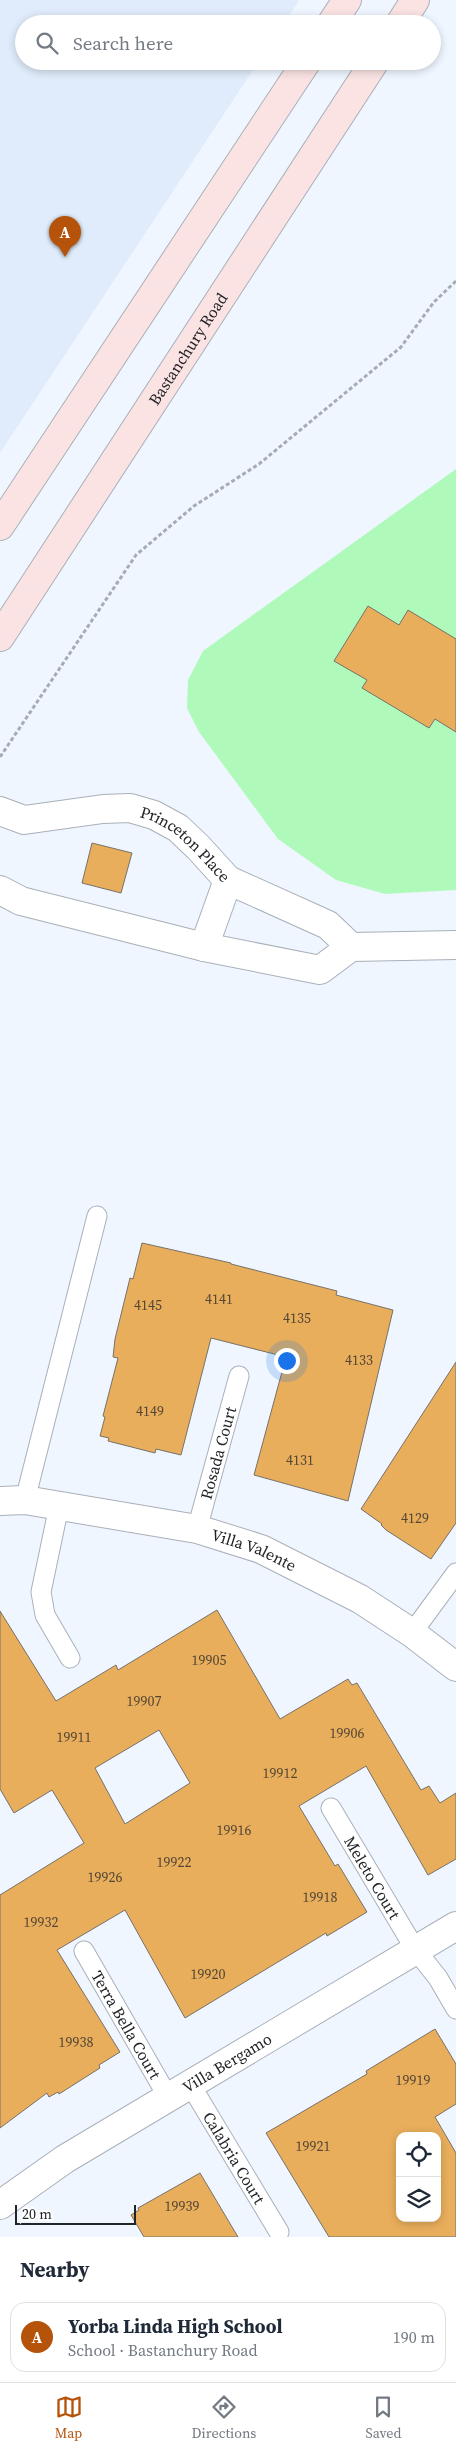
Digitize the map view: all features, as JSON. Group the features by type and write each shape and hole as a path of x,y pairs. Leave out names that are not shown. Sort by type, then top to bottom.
{"main road":[{"path":"337,15 347,0"},
{"path":"406,15 415,0"},
{"path":"0,526 301,70"},
{"name":"Bastanchury Road","path":"0,637 369,70"}],"street":[{"name":"Princeton Place","path":"0,811 24,820 130,808 154,815 178,828 228,880 328,925 351,948"},
{"path":"204,947 228,880"},
{"path":"0,890 22,901 204,947 320,970 351,948 456,945"},
{"name":"Villa Valente","path":"12,1501 60,1506 197,1529 262,1549 360,1599 412,1633 456,1668"},
{"name":"Villa Bergamo","path":"0,2205 65,2159 456,1926"}],"lane":[{"path":"12,1501 97,1216"},
{"name":"Rosada Court","path":"197,1529 240,1376"},
{"path":"60,1506 41,1592 45,1615 70,1658"},
{"path":"412,1633 456,1573"},
{"name":"Meleto Court","path":"331,1808 415,1949 438,1978 456,2008"},
{"name":"Terra Bella Court","path":"84,1951 179,2091"},
{"name":"Calabria Court","path":"179,2091 278,2232"}],"path":[{"path":"0,757 136,555 194,506 259,464 401,347 434,302 456,281"}],"shaded area":[{"path":"0,0 299,0 290,15 15,15 15,70 253,70 0,453"}],"green space":[{"path":"456,469 456,890 385,894 336,880 278,839 199,732 187,708 188,680 203,651"}],"building":[{"path":"368,606 399,625 408,610 456,639 456,732 435,719 429,728 362,688 367,680 334,661"},
{"path":"92,843 132,853 121,893 82,883"},
{"path":"142,1243 231,1263 337,1291 336,1295 393,1310 348,1501 254,1475 286,1357 211,1338 181,1455 156,1449 155,1453 108,1441 109,1438 100,1436 105,1417 103,1416 118,1358 113,1357 115,1339 130,1278 133,1279"},
{"path":"456,1362 456,1523 431,1559 386,1530 382,1524 361,1509"},
{"path":"217,1610 280,1719 348,1679 352,1685 357,1683 421,1790 429,1786 440,1803 456,1793 456,1859 428,1875 366,1766 299,1806 335,1866 338,1864 367,1912 327,1936 326,1933 185,2018 125,1910 57,1950 120,2052 99,2065 100,2068 59,2094 58,2092 49,2097 47,2093 0,2128 0,1895 84,1843 52,1790 14,1813 0,1789 0,1611 56,1701 116,1665 118,1670","holes":["159,1730 190,1783 125,1824 95,1768"]},
{"path":"435,2029 456,2064 456,2104 435,2117 456,2153 456,2237 329,2237 266,2133 367,2074 366,2071"},
{"path":"200,2173 238,2237 144,2237 131,2215 139,2210 138,2208"}],"place":[{"name":"Yorba Linda High School","path":"65,257"}]}
